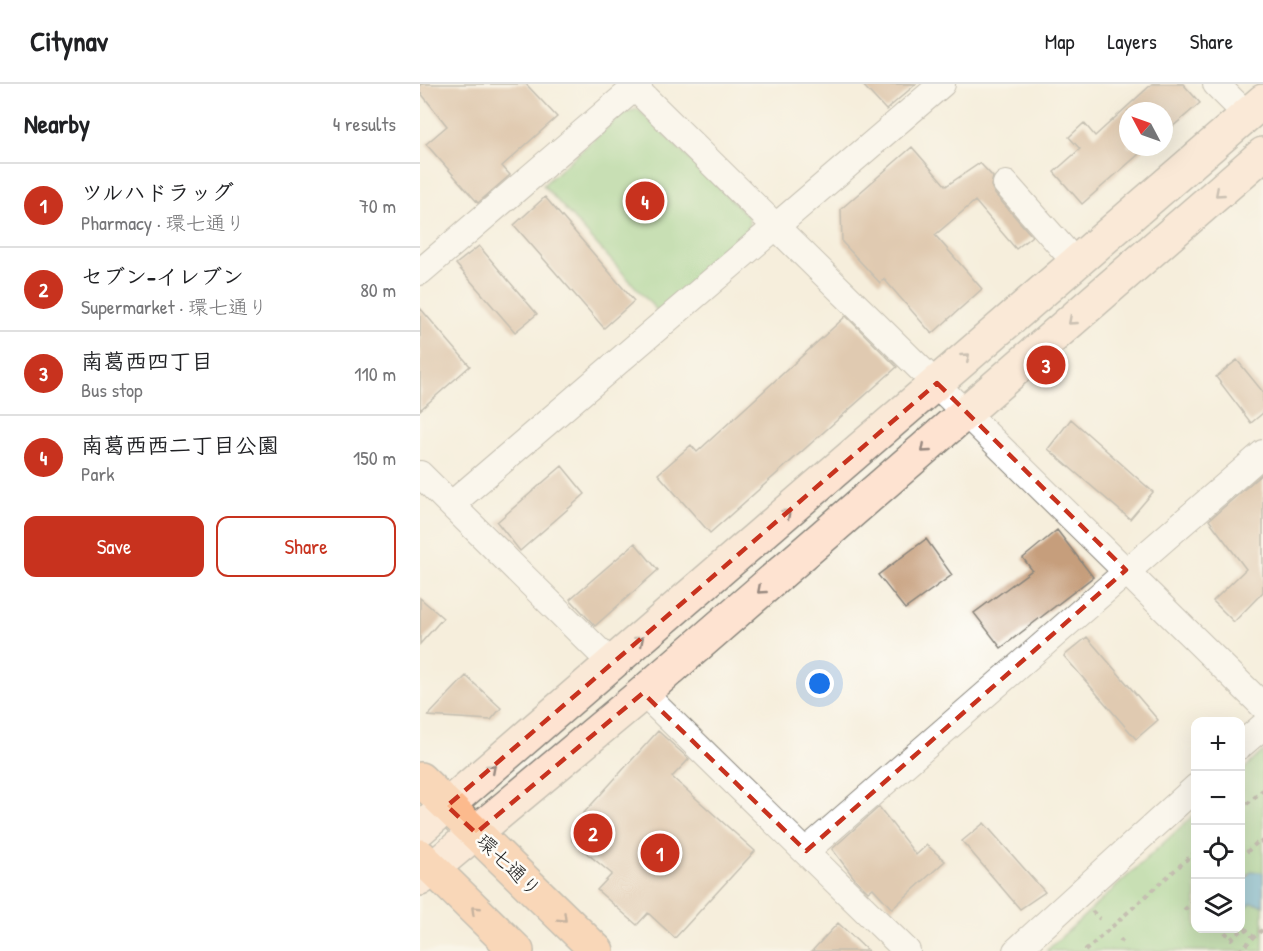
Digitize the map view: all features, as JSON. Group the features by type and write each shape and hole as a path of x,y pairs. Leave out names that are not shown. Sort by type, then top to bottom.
{"main road":[{"name":"環七通り","path":"420,779 597,951"},
{"path":"424,868 517,951"}],"street":[{"path":"452,504 942,84"},
{"path":"420,829 1255,108 1216,84"},
{"path":"420,272 635,85 1263,706"},
{"path":"424,868 476,833 643,693 1263,154"},
{"path":"1006,184 1076,263"},
{"path":"806,850 1263,453"},
{"path":"420,474 612,664"},
{"path":"643,693 907,951"},
{"path":"1245,742 1263,726"},
{"path":"1016,951 1191,792"}],"path":[{"path":"1245,806 1263,790"},
{"path":"1245,854 1260,840 1263,843"},
{"path":"1085,951 1191,856"},
{"path":"1184,910 1191,904"},
{"path":"1245,928 1254,938"},
{"path":"1239,951 1263,929"},
{"path":"1226,933 1231,939 1239,933"},
{"path":"1120,939 1125,945"}],"highlighted area":[{"path":"937,383 1126,570 806,851 643,693 476,833 447,806"}],"green space":[{"path":"638,109 749,217 749,234 658,312 543,185 623,113"},
{"path":"1263,751 1263,951 1046,951 1191,818 1191,933 1245,933 1245,768"}],"water":[{"path":"1252,871 1263,873 1263,905 1251,903 1245,909 1245,878"}],"building":[{"path":"420,84 526,84 557,117 502,166 510,175 478,203 426,144 447,126 420,92"},
{"path":"862,84 916,84 886,110"},
{"path":"1152,84 1183,84 1200,103 1173,126 1173,102 1132,102"},
{"path":"1119,114 1119,156 1137,156 1082,204 1054,172 1080,149 1069,137 1084,123 1095,136"},
{"path":"912,147 946,186 980,163 993,177 991,186 995,194 1032,236 1016,249 975,201 935,235 982,289 932,334 884,279 880,283 842,242 841,209"},
{"path":"545,197 634,301 604,328 514,225"},
{"path":"479,246 537,314 515,332 456,264"},
{"path":"420,308 470,366 420,410"},
{"path":"846,316 897,367 710,533 658,474 691,445 697,452"},
{"path":"1237,360 1263,392 1263,413 1251,423 1216,377"},
{"path":"1071,419 1153,492 1130,519 1048,449"},
{"path":"562,466 585,494 520,551 497,522"},
{"path":"1263,473 1263,592 1234,622 1213,601 1246,569 1209,520"},
{"path":"1057,530 1093,577 1001,648 974,613 1032,570 1023,558"},
{"path":"926,539 952,575 905,609 878,575"},
{"path":"635,543 658,570 595,626 570,599"},
{"path":"420,598 443,618 420,644"},
{"path":"1087,637 1158,720 1136,739 1064,656"},
{"path":"466,676 501,708 491,720 428,716"},
{"path":"658,731 689,759 672,777 755,851 675,938 648,913 637,925 597,890 612,874 572,841 573,825"},
{"path":"879,807 916,855 927,845 945,861 892,909 873,888 868,892 855,879 832,849"},
{"path":"984,823 1045,892 1020,909 962,841"},
{"path":"838,923 868,951 812,951"}],"place":[{"name":"南葛西西二丁目公園","path":"645,201"},
{"name":"南葛西四丁目","path":"1046,365"},
{"name":"セブン-イレブン","path":"593,833"},
{"name":"ツルハドラッグ","path":"660,853"}]}
